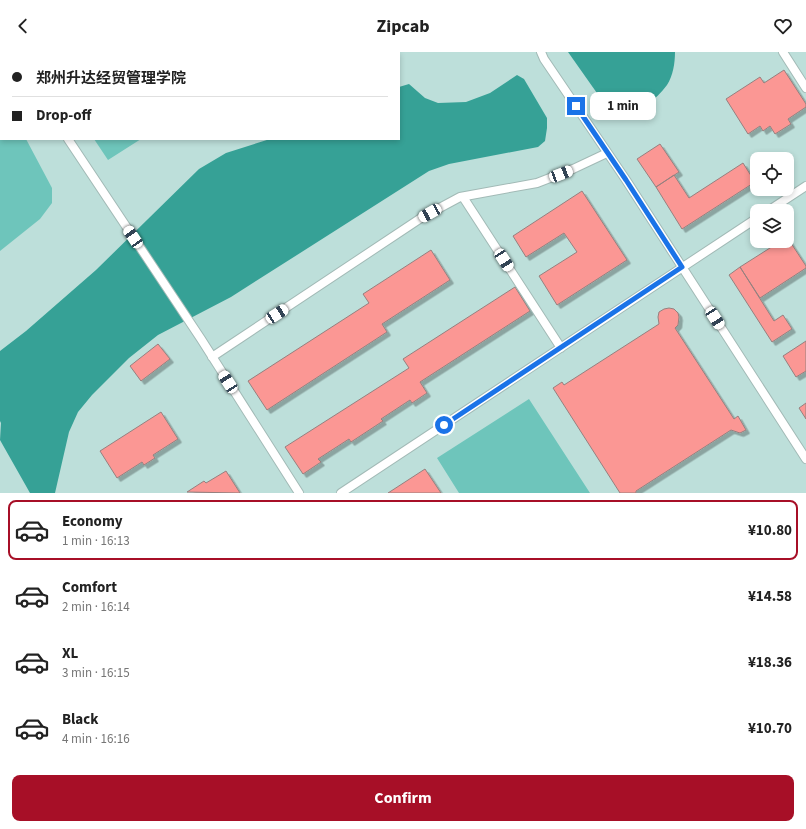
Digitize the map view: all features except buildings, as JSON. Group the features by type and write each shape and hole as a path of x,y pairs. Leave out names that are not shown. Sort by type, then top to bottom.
{"lane":[{"path":"541,52 544,59 682,267 806,459"},
{"path":"783,52 806,88"},
{"path":"69,140 212,357 299,493"},
{"path":"212,357 421,218 463,197 537,183 573,169 607,153"},
{"path":"779,204 806,186"},
{"path":"463,197 561,348"},
{"path":"340,493 750,223"}],"shaded area":[{"path":"400,52 806,52 806,493 0,493 0,140 400,140"},
{"path":"568,52 675,52 672,74 663,90 647,105 622,118 611,113"},
{"path":"517,75 524,79 547,118 545,141 538,147 449,164 429,171 231,297 158,335 129,358 92,395 78,412 69,432 55,493 30,493 0,440 0,351 26,331 96,270 199,169 226,153 267,140 400,140 400,87 409,84 425,98 438,103 466,102 490,93"},
{"path":"0,140 27,140 52,188 52,203 40,219 0,251"},
{"path":"95,140 139,140 108,160"},
{"path":"529,399 590,493 459,493 437,458"}],"route":[{"path":"444,425 682,267 576,106"}]}
